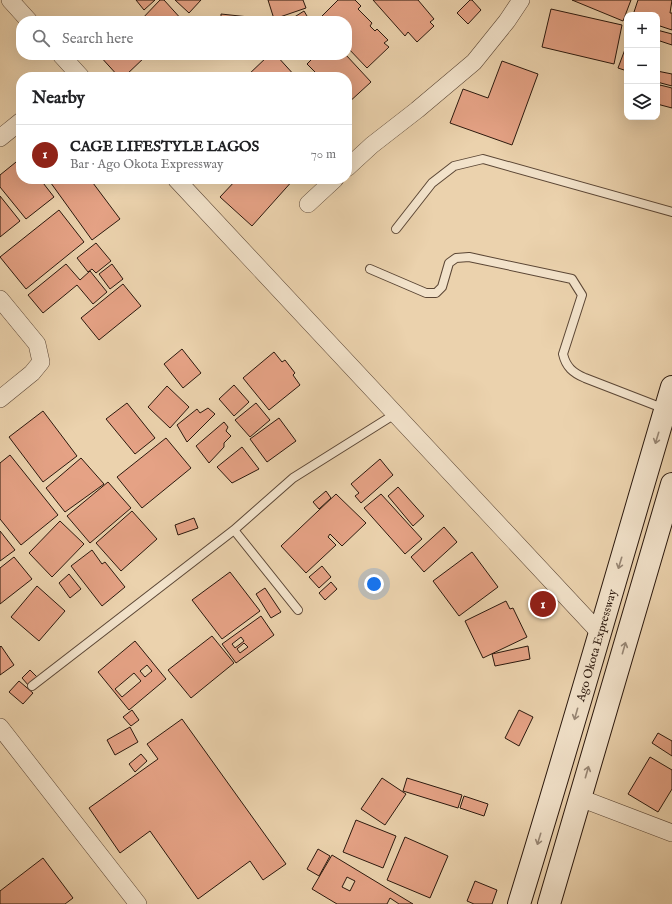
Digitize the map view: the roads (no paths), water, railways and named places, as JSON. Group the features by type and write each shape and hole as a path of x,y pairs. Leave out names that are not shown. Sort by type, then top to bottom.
{"main road":[{"name":"Ago Okota Expressway","path":"519,904 563,760 599,632 672,387"},
{"path":"549,904 672,484"}],"street":[{"path":"10,0 25,16"},
{"path":"352,163 372,145 474,62 507,21 521,0"},
{"path":"66,60 76,72"},
{"path":"0,138 16,125"},
{"path":"181,184 599,632"},
{"path":"308,204 330,184"},
{"path":"0,299 37,344 41,362 32,373 0,399"},
{"path":"0,727 138,904"},
{"path":"580,798 672,833"}],"lane":[{"path":"396,229 432,182 454,166 483,159 672,212"},
{"path":"370,269 426,293 436,293 442,287 449,264 456,258 469,257 572,279 582,295 563,354 565,363 574,373 666,409"},
{"path":"32,686 234,530 293,478 394,414"},
{"path":"234,530 298,610"}],"place":[{"name":"CAGE LIFESTYLE LAGOS","path":"543,604"}]}
